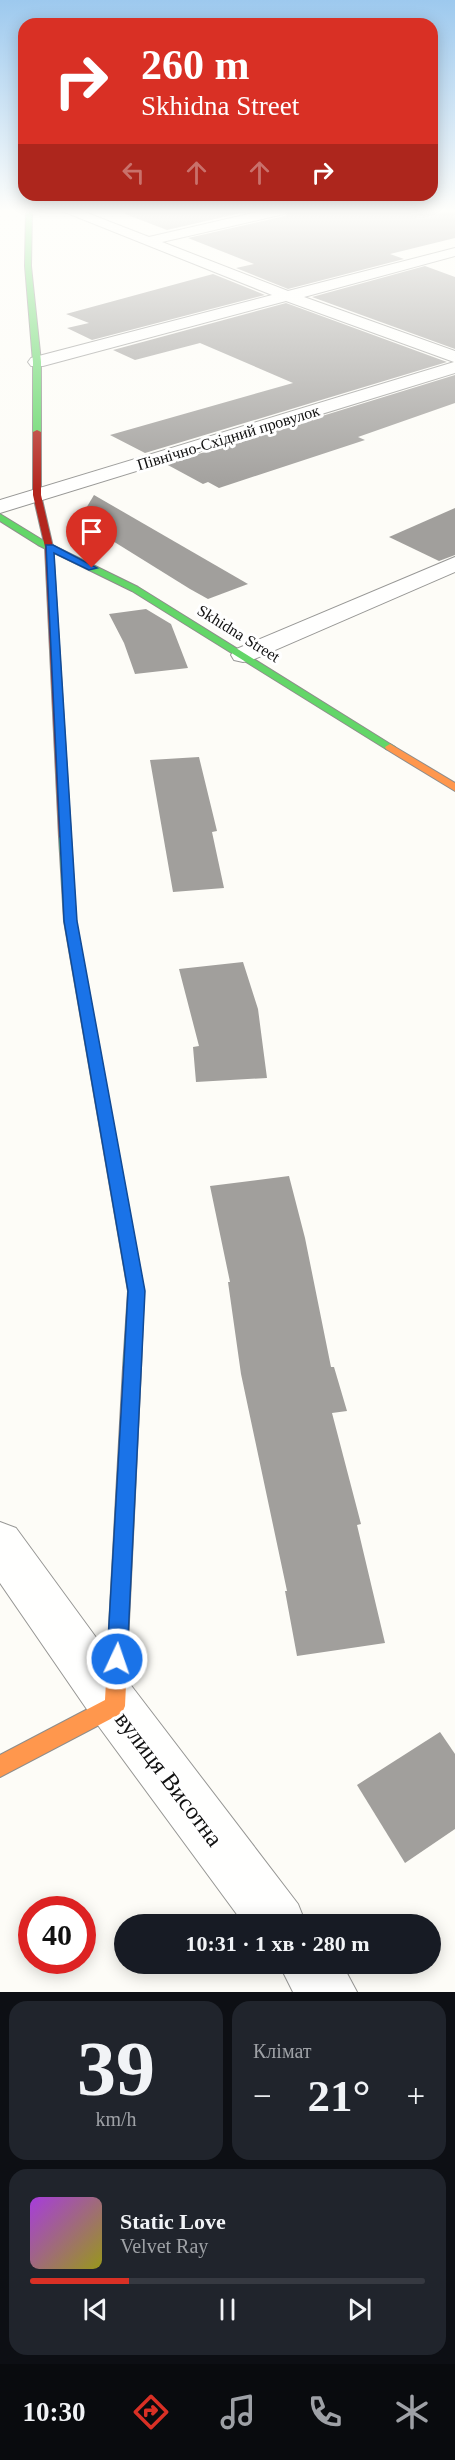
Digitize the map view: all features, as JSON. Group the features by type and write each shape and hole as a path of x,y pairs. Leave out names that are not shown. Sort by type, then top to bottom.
{"street":[{"path":"0,1766 115,1706 136,1291 70,921 49,547 37,495 37,362 32,304"},
{"path":"37,362 257,304"},
{"path":"309,304 455,357"},
{"name":"Північно-Східний провулок","path":"0,507 455,367"},
{"name":"Skhidna Street","path":"0,517 49,547 135,589 455,788"},
{"path":"243,655 455,564"},
{"name":"вулиця Висотна","path":"0,1544 115,1706 271,1914"},
{"path":"314,1974 328,1992"}],"building":[{"path":"103,304 231,304 92,340 67,328 89,323 66,314"},
{"path":"289,304 447,362 145,453 110,435 293,383 200,343 135,360 113,350"},
{"path":"331,304 455,304 455,349"},
{"path":"455,375 455,403 358,437 365,440 219,488 208,482 203,484 166,464"},
{"path":"94,495 248,584 208,599 190,589 79,520"},
{"path":"455,508 455,555 439,561 389,537"},
{"path":"146,609 171,624 188,668 135,674 124,643 109,614"},
{"path":"199,757 217,831 212,832 224,888 173,892 150,760"},
{"path":"243,962 258,1009 267,1078 196,1082 193,1047 199,1046 179,969"},
{"path":"289,1176 305,1238 331,1367 334,1367 347,1411 332,1413 361,1524 357,1525 385,1643 297,1656 285,1591 287,1591 241,1374 228,1282 230,1282 210,1186"},
{"path":"440,1732 455,1754 455,1829 405,1863 357,1785"}],"traffic: fast":[{"path":"32,304 37,362 37,432"},
{"path":"0,517 41,543 135,589 390,747"},
{"path":"65,837 70,921 136,1291 132,1368"}],"traffic: slow":[{"path":"390,747 455,788"},
{"path":"0,1766 115,1706 132,1368"}],"traffic: jam":[{"path":"37,432 37,495 49,547 65,837"}],"route":[{"path":"92,568 49,547 70,921 136,1291 117,1659"}]}
